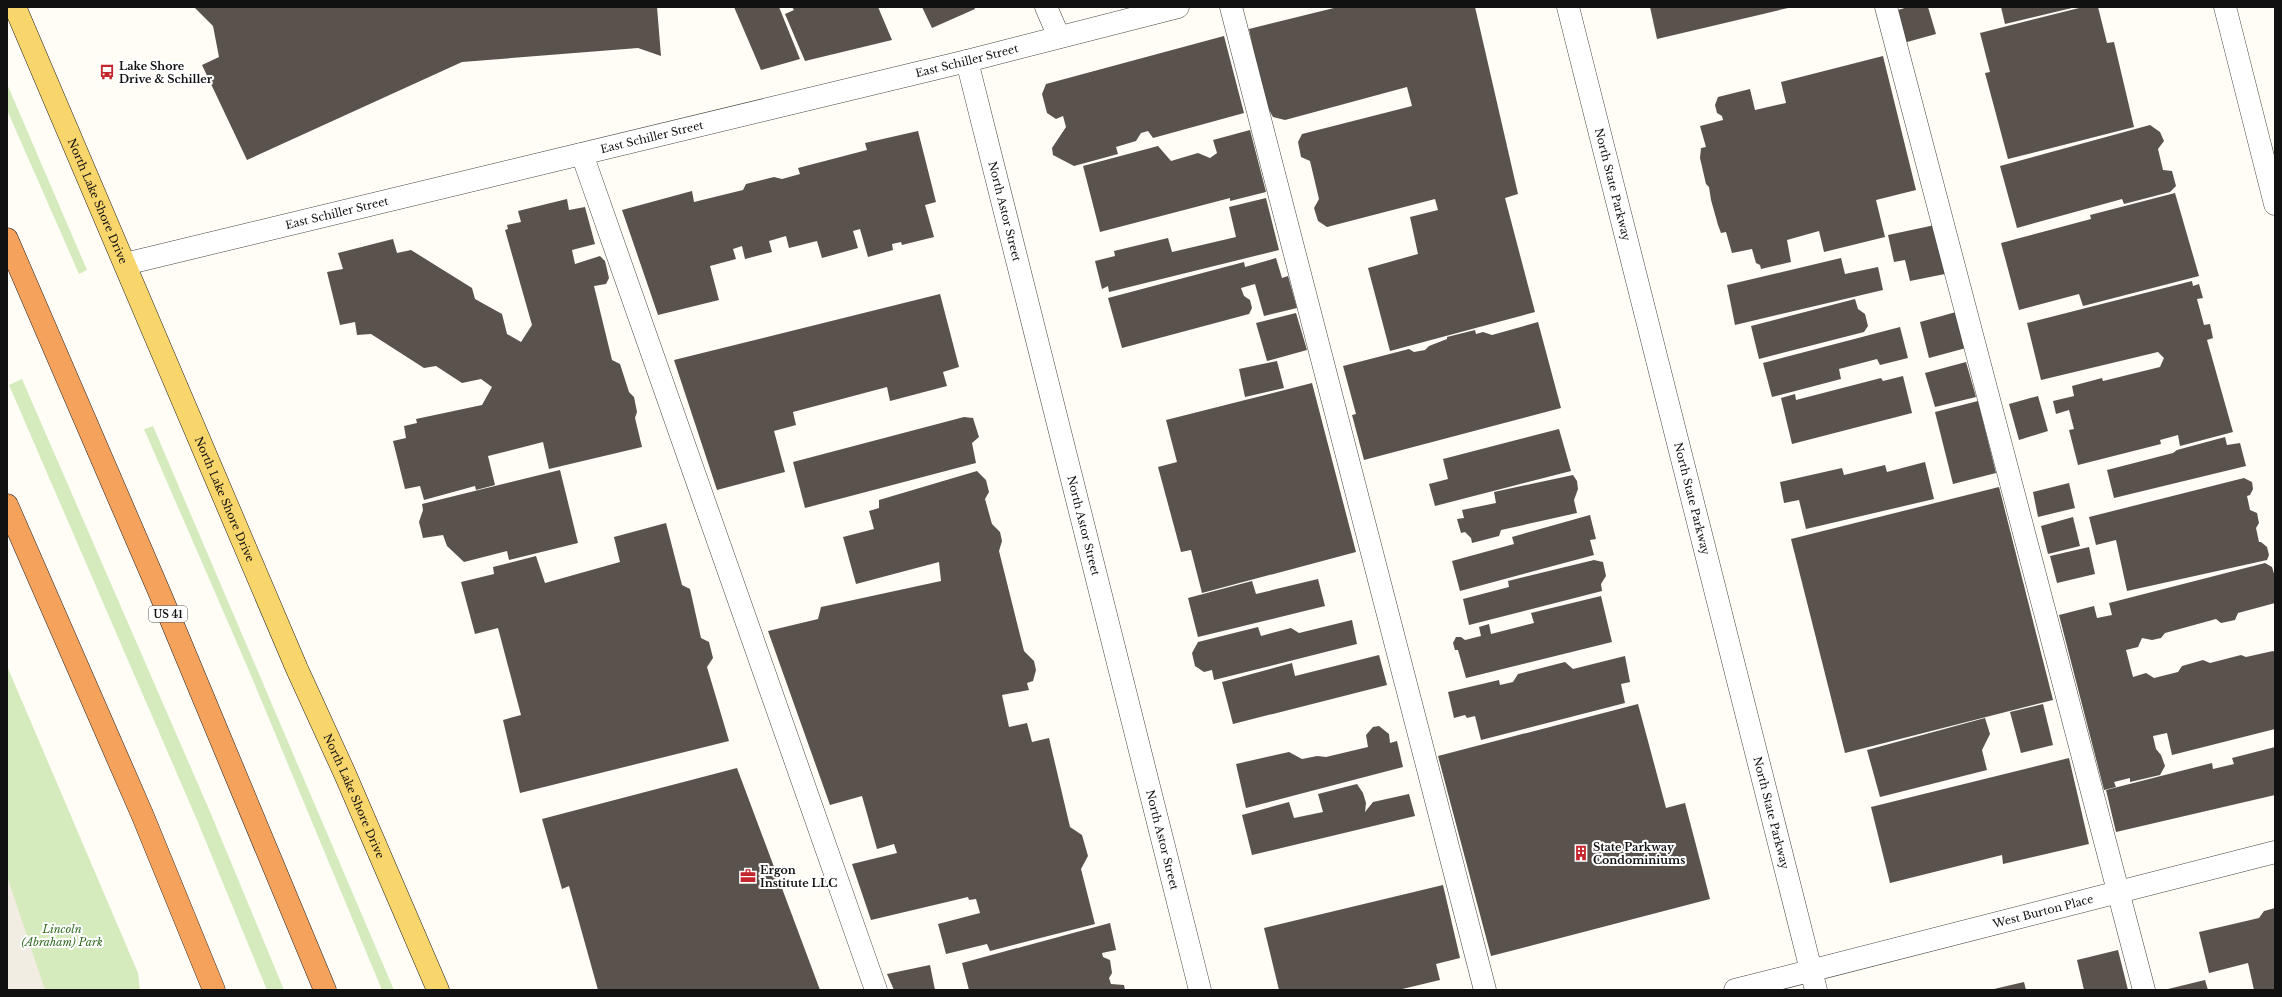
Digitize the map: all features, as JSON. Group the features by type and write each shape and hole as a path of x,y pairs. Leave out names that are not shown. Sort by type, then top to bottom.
{"highway":[{"name":"US 41","path":"7,239 160,596 325,990"},
{"path":"7,505 142,814 214,990"}],"main road":[{"name":"North Lake Shore Drive","path":"15,7 297,669 345,774 438,990"}],"street":[{"path":"1046,7 1059,37"},
{"name":"East Schiller Street","path":"125,264 967,61 1178,7"},
{"path":"1231,7 1485,990"},
{"name":"North State Parkway","path":"1568,7 1813,980"},
{"path":"1886,7 2144,990"},
{"path":"2225,7 2275,204"},
{"name":"North Astor Street","path":"967,61 1200,990"},
{"path":"582,154 876,990"},
{"name":"West Burton Place","path":"1735,990 1813,980 2119,892 2275,852"}],"green space":[{"path":"7,84 87,270 79,274 7,110"},
{"path":"22,379 211,814 284,990 267,990 197,820 9,385"},
{"path":"153,426 394,990 382,990 247,666 144,429"},
{"name":"Lincoln (Abraham) Park","path":"7,666 138,973 140,990 7,990"}],"shaded area":[{"path":"7,876 45,990 7,990"}],"building":[{"path":"194,7 657,7 661,56 638,48 462,62 247,160 202,65 219,57 213,26"},
{"path":"734,7 779,7 800,59 761,70"},
{"path":"792,7 878,7 892,40 805,61 785,14 794,10"},
{"path":"922,7 974,7 975,9 932,28"},
{"path":"1338,7 1475,7 1518,194 1505,198 1535,312 1390,351 1368,268 1418,254 1410,217 1438,210 1435,199 1327,227 1318,221 1314,208 1319,199 1310,161 1301,157 1298,142 1302,134 1412,106 1407,87 1285,120 1273,117 1264,101 1249,29"},
{"path":"1650,7 1788,7 1788,8 1657,39"},
{"path":"1908,7 1928,7 1936,34 1900,44 1891,12"},
{"path":"2001,7 2071,7 2072,8 2005,24"},
{"path":"2083,7 2098,7 2107,43 2114,42 2134,127 2008,159 1985,73 1990,72 1980,33"},
{"path":"1224,36 1244,113 1153,138 1148,131 1141,133 1136,141 1116,147 1118,154 1074,166 1053,155 1052,148 1066,127 1063,116 1056,119 1047,113 1042,94 1046,84"},
{"path":"1883,56 1916,190 1876,200 1885,237 1824,252 1819,231 1787,240 1791,262 1761,269 1760,265 1756,263 1752,249 1732,253 1726,232 1721,233 1718,225 1700,158 1701,148 1706,147 1700,126 1723,120 1722,116 1717,113 1715,105 1718,97 1750,89 1755,110 1786,103 1781,82"},
{"path":"2150,125 2160,132 2164,141 2158,149 2163,170 2172,171 2176,186 2170,192 2124,204 2122,199 2017,228 2000,166"},
{"path":"1250,130 1266,192 1230,201 1230,198 1100,232 1083,166 1158,146 1171,161 1198,153 1210,158 1217,153 1213,140"},
{"path":"918,131 936,202 925,205 934,237 902,245 901,242 892,244 893,250 868,257 860,229 853,231 858,248 822,258 817,241 789,248 786,236 769,241 772,252 745,259 742,246 733,249 736,259 710,266 719,300 658,315 622,210 692,191 694,202 743,190 746,184 774,177 782,179 800,174 798,168 867,150 865,143"},
{"path":"2175,193 2199,276 2083,306 2079,294 2019,310 2001,243 2091,219 2090,215"},
{"path":"1266,198 1279,250 1109,292 1108,286 1102,289 1095,261 1115,256 1114,251 1168,238 1172,252 1236,237 1229,207"},
{"path":"567,199 569,210 585,207 595,244 572,250 575,264 600,256 605,261 609,278 606,284 594,286 612,360 620,364 629,392 634,397 637,412 635,418 642,447 549,469 543,442 488,456 495,485 476,490 475,486 424,500 420,486 405,489 393,441 406,438 404,426 417,423 416,419 482,405 492,387 481,379 462,383 436,366 424,368 371,334 357,335 355,322 340,325 327,272 343,269 338,253 393,239 397,253 411,250 472,288 475,299 502,314 507,334 521,342 532,325 505,230 508,229 507,225 521,222 518,211"},
{"path":"1935,225 1945,274 1910,281 1905,260 1894,262 1888,235"},
{"path":"1276,258 1282,278 1288,276 1297,308 1264,316 1255,284 1241,288 1244,296 1250,300 1252,308 1249,314 1122,348 1108,298 1244,262 1245,267"},
{"path":"1841,258 1845,274 1878,267 1883,290 1735,325 1727,285"},
{"path":"2192,281 2193,286 2199,284 2203,298 2197,299 2204,325 2210,324 2213,338 2207,340 2233,432 2180,446 2178,435 2160,440 2161,444 2078,465 2069,430 2074,429 2069,410 2056,414 2053,401 2074,396 2072,386 2102,378 2103,381 2160,367 2164,358 2158,352 2041,380 2027,323"},
{"path":"940,294 959,367 943,372 947,386 890,401 887,387 793,412 796,425 774,431 785,472 717,490 674,360"},
{"path":"1855,299 1858,309 1865,314 1868,326 1864,332 1759,359 1751,326"},
{"path":"1956,312 1966,348 1929,358 1920,322"},
{"path":"1296,313 1307,350 1267,361 1256,323"},
{"path":"1538,322 1561,408 1364,460 1352,415 1356,414 1343,366 1409,349 1414,352 1425,350 1429,346 1447,339 1447,337 1475,330 1476,334 1483,332 1492,335"},
{"path":"1900,327 1908,358 1880,365 1877,359 1839,369 1841,379 1772,397 1763,363"},
{"path":"1277,361 1284,388 1245,397 1239,369"},
{"path":"1966,362 1976,397 1935,407 1925,373"},
{"path":"1903,376 1912,413 1792,444 1781,398 1795,394 1796,400 1881,378 1883,381"},
{"path":"1312,383 1356,552 1202,593 1191,550 1181,552 1158,467 1177,462 1166,420"},
{"path":"2038,396 2048,431 2019,440 2009,404"},
{"path":"1978,401 1996,473 1953,484 1935,412"},
{"path":"964,417 973,418 979,437 972,443 976,463 805,508 793,462"},
{"path":"1559,429 1571,471 1435,506 1429,484 1448,479 1443,459"},
{"path":"2225,437 2227,445 2240,443 2246,466 2114,498 2107,470 2173,453 2177,450"},
{"path":"1925,462 1934,499 1806,529 1799,500 1784,503 1780,482 1842,468 1844,475 1885,465 1887,472"},
{"path":"560,470 578,543 509,560 507,551 464,562 447,546 443,535 423,538 419,522 423,510 422,504"},
{"path":"977,471 986,480 989,492 985,499 992,524 1000,532 1002,541 999,551 1024,651 1034,661 1036,670 1033,681 1027,683 1029,690 1002,695 1009,727 1027,723 1032,742 1049,738 1070,827 1082,835 1088,856 1081,869 1095,924 990,951 987,944 946,954 938,924 980,913 976,899 969,900 968,897 871,920 852,864 897,853 894,844 877,849 862,796 830,805 768,631 818,619 821,607 941,581 939,562 856,584 843,537 874,529 869,511 879,508 879,500"},
{"path":"1573,475 1577,481 1578,489 1574,500 1577,513 1501,530 1499,536 1472,543 1471,538 1465,532 1461,533 1457,519 1464,518 1462,510 1496,503 1494,492"},
{"path":"2244,478 2252,482 2253,489 2250,495 2247,496 2250,510 2257,513 2259,523 2256,528 2259,542 2267,547 2269,555 2267,560 2127,591 2116,540 2096,545 2089,517"},
{"path":"2069,483 2075,508 2038,517 2033,492"},
{"path":"1999,487 2053,700 1845,753 1791,539"},
{"path":"1590,515 1596,539 1590,540 1594,555 1460,591 1452,561 1514,544 1512,537"},
{"path":"2073,517 2080,546 2048,554 2041,526"},
{"path":"666,523 682,585 690,589 701,638 709,642 713,658 707,667 729,741 520,793 503,720 521,715 498,628 475,634 461,582 494,574 493,567 536,556 545,583 620,562 614,537"},
{"path":"2089,547 2095,574 2057,583 2050,556"},
{"path":"1594,560 1603,562 1606,576 1601,584 1602,591 1469,625 1463,599 1509,587 1508,581"},
{"path":"2265,563 2272,567 2275,577 2275,603 2238,613 2235,620 2221,623 2216,619 2165,633 2161,638 2152,640 2142,638 2138,647 2126,650 2133,677 2146,673 2154,678 2178,672 2182,666 2203,660 2210,663 2241,655 2246,657 2273,651 2275,652 2275,729 2172,755 2167,733 2153,736 2156,749 2161,755 2165,766 2160,775 2130,782 2130,778 2114,782 2116,787 2104,790 2059,615 2094,606 2097,618 2112,615 2109,603"},
{"path":"1318,579 1325,606 1198,637 1188,598 1252,581 1256,594"},
{"path":"1601,596 1612,642 1466,678 1458,650 1455,650 1453,643 1456,637 1461,637 1465,640 1481,636 1479,627 1489,624 1491,634 1534,623 1531,613"},
{"path":"1352,620 1357,644 1214,680 1212,670 1204,672 1195,666 1192,653 1198,642 1258,627 1261,636 1291,628 1299,633"},
{"path":"1379,655 1387,685 1233,724 1222,682 1292,663 1295,676"},
{"path":"1625,656 1630,682 1621,684 1625,703 1481,740 1475,716 1467,718 1465,715 1454,718 1448,692 1499,680 1500,685 1513,682 1518,674 1565,662 1573,669"},
{"name":"State Parkway Condominiums","path":"1638,704 1666,808 1685,803 1710,899 1491,956 1438,756"},
{"path":"2043,704 2053,745 2021,753 2010,712"},
{"path":"1985,718 1990,734 1982,750 1987,770 1880,797 1867,750"},
{"path":"1379,726 1389,734 1390,743 1397,741 1403,767 1246,808 1236,764 1289,752 1302,759 1317,756 1326,757 1368,747 1366,735 1373,727"},
{"path":"2275,747 2275,795 2116,832 2106,790 2212,763 2213,769 2234,764 2232,758"},
{"path":"2069,758 2089,844 2003,864 2002,855 1890,883 1871,807"},
{"path":"737,768 820,990 598,990 569,886 562,889 542,819"},
{"path":"1357,784 1363,793 1366,803 1365,812 1373,802 1409,794 1415,816 1252,855 1242,815 1289,802 1294,818 1323,812 1318,794"},
{"path":"1443,885 1460,958 1436,964 1440,980 1398,990 1279,990 1264,928"},
{"path":"2275,908 2275,990 2254,990 2248,963 2209,973 2199,932 2259,918 2264,911"},
{"path":"1110,923 1116,950 1102,953 1103,957 1110,960 1112,973 1109,978 1111,984 1124,985 1125,990 969,990 962,963"},
{"path":"2118,950 2128,990 2084,990 2077,960"},
{"path":"930,965 935,990 894,990 887,974"},
{"path":"2205,980 2208,990 2168,989"},
{"path":"2024,982 2026,990 1994,990 1994,989"}],"place":[{"name":"Lake Shore Drive & Schiller","path":"107,72"},
{"name":"State Parkway Condominiums","path":"1581,853"},
{"name":"Ergon Institute LLC","path":"748,876"}]}
